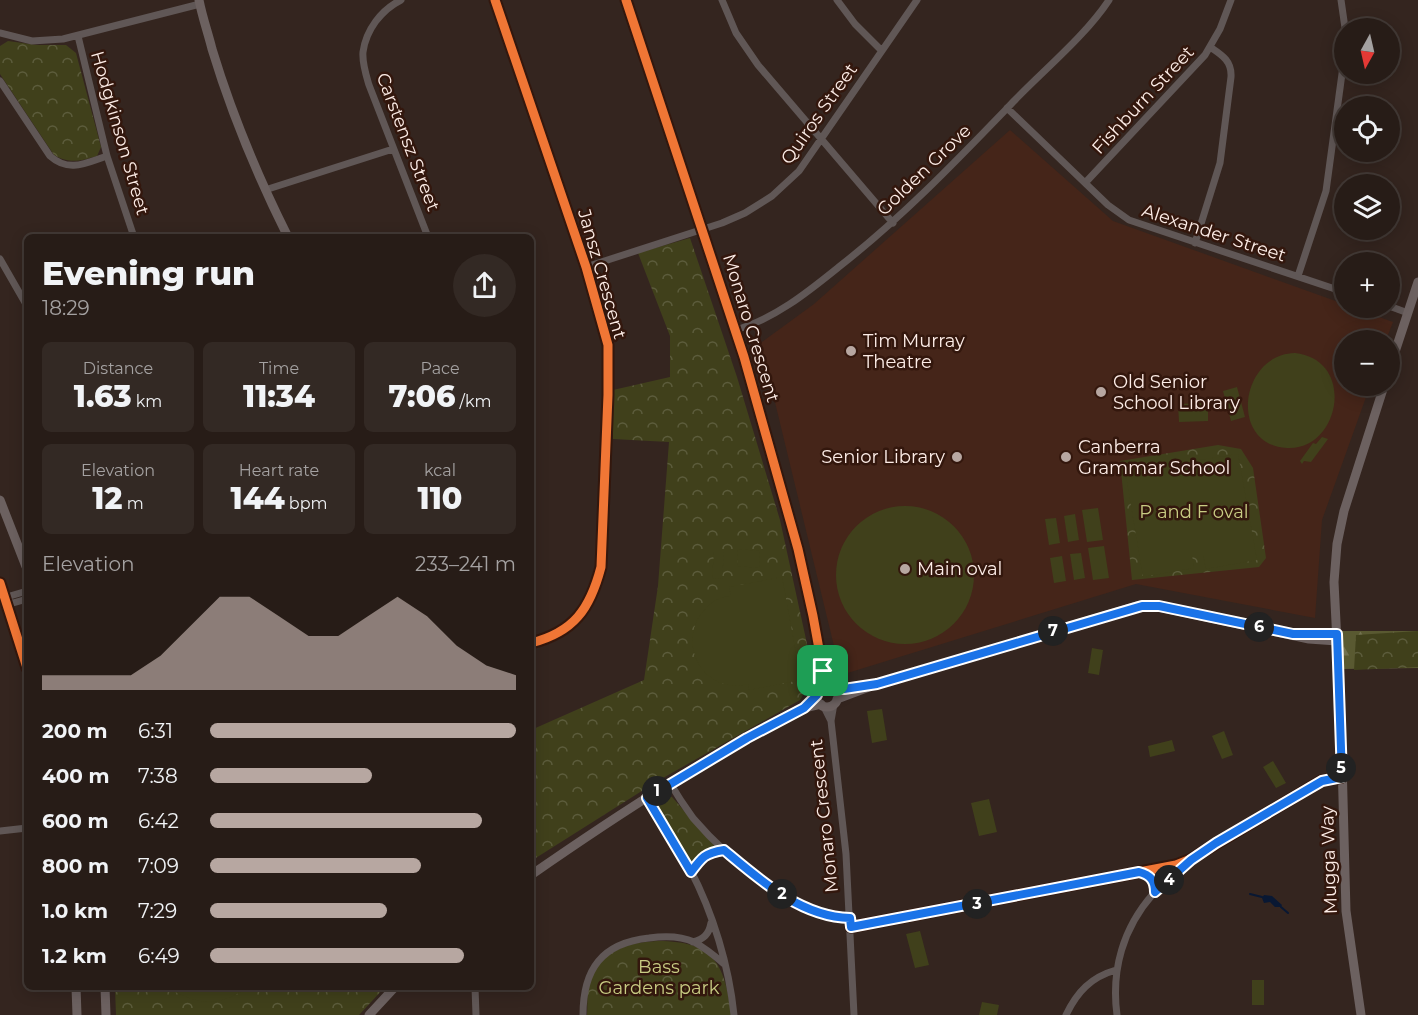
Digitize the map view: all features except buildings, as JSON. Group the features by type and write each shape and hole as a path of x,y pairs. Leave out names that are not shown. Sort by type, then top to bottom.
{"street":[{"name":"Carstensz Street","path":"401,0 383,12 372,27 363,53 369,85 427,234"},
{"name":"Jansz Crescent","path":"495,0 586,267 608,345 609,395 601,567 593,594 580,615 567,628 554,636 534,642"},
{"name":"Monaro Crescent","path":"626,0 735,330 798,549 823,671 820,698 831,721 843,825 851,927 854,1015"},
{"path":"722,0 736,33 749,53 892,223"},
{"path":"837,0 855,24 881,50"},
{"name":"Quiros Street","path":"586,267 745,213 772,196 799,171 917,0"},
{"name":"Golden Grove","path":"735,330 774,314 808,291 892,223 959,160 1089,25 1109,0"},
{"name":"Fishburn Street","path":"1085,183 1196,66 1223,23 1231,0"},
{"path":"1341,0 1344,18"},
{"path":"0,33 48,41 78,36 199,2 225,91 244,142 287,234"},
{"name":"Hodgkinson Street","path":"78,36 107,156 133,234"},
{"path":"1195,243 1220,163 1231,76 1229,63 1210,47"},
{"path":"0,81 56,162 75,167 107,156"},
{"path":"1298,276 1326,191 1341,84"},
{"name":"Alexander Street","path":"1007,108 1116,212 1129,220 1334,289"},
{"path":"265,190 393,149"},
{"path":"0,259 24,301"},
{"path":"1400,337 1418,282"},
{"path":"1400,310 1408,313"},
{"name":"Mugga Way","path":"1361,1015 1346,911 1334,582 1339,534 1348,497 1381,396"},
{"path":"0,500 24,561"},
{"path":"0,583 24,658"},
{"path":"7,601 10,596 24,592"},
{"path":"7,601 13,603 24,600"},
{"path":"820,698 836,702 877,684 1137,606 1159,606 1309,639 1337,638"},
{"name":"Monaro Crescent","path":"823,671 837,693 831,721"},
{"path":"534,873 606,823 670,783 820,698 825,685 844,689 877,684"},
{"path":"1117,1015 1116,970 1130,929 1155,892 1191,860 1322,781 1342,777"},
{"path":"670,783 694,818 724,850 765,884 823,915 850,918"},
{"path":"647,798 691,872 711,918 724,964 734,1015"},
{"path":"0,831 24,828"},
{"path":"691,872 706,854 724,850"},
{"path":"851,927 1176,865 1191,860"},
{"path":"1139,872 1150,877 1155,885 1155,892"},
{"path":"693,942 700,940 709,932 711,918"},
{"path":"578,1015 583,1012 585,988 594,965 620,944 657,937 681,938 693,942 724,964"},
{"path":"1066,1015 1074,999 1086,985 1100,974 1116,970"},
{"path":"76,990 77,1015"},
{"path":"105,990 106,1015"},
{"path":"369,1015 392,990"},
{"path":"475,990 476,1015"}],"shaded area":[{"name":"Canberra Grammar School","path":"1010,130 1113,221 1334,300 1334,318 1382,318 1393,322 1390,330 1334,330 1334,396 1366,396 1322,520 1315,618 1136,584 841,675 773,394 755,347 814,304"}],"green space":[{"path":"8,41 37,45 66,45 76,53 101,147 97,156 75,161 54,155 0,74 0,46"},
{"path":"690,238 737,377 780,520 814,676 800,700 656,782 534,859 534,729 644,680 658,586 669,442 613,439 613,390 670,377 670,336 638,253"},
{"path":"1295,353 1315,359 1327,371 1334,387 1334,404 1329,421 1319,435 1305,445 1287,448 1268,443 1256,432 1249,417 1248,400 1253,383 1262,368 1276,357"},
{"path":"1237,387 1245,417 1231,421 1223,391"},
{"path":"1208,403 1208,421 1179,422 1178,404"},
{"path":"1322,437 1328,439 1311,462 1304,461 1302,464 1300,461 1313,443 1316,444"},
{"name":"P and F oval","path":"1218,445 1241,449 1253,468 1266,558 1259,567 1132,580 1120,461"},
{"name":"P and F oval","path":"1238,454 1257,560 1206,569 1203,555 1192,555 1194,568 1143,577 1125,470 1176,462 1178,471 1188,469 1187,462"},
{"name":"Main oval","path":"905,506 932,511 944,517 954,526 963,536 969,548 974,575 969,602 963,614 954,624 944,633 932,639 905,644 878,639 866,633 856,624 847,614 841,602 836,575 841,548 847,536 856,526 866,517 878,511"},
{"path":"1098,508 1103,540 1087,542 1082,510"},
{"path":"1075,514 1079,540 1068,542 1064,516"},
{"path":"1056,518 1060,543 1049,545 1045,519"},
{"path":"1104,546 1109,578 1093,580 1088,548"},
{"path":"738,549 760,551 759,568 737,566"},
{"path":"714,552 724,552 722,579 712,578"},
{"path":"1081,553 1085,578 1074,580 1070,554"},
{"path":"1062,556 1066,581 1054,583 1050,558"},
{"path":"782,577 801,680 749,690 748,684 732,686 718,682 706,674 693,650 693,635 697,621 706,608 717,599 731,596 729,587"},
{"path":"1342,631 1418,631 1418,668 1342,669"},
{"path":"1418,631 1418,667 1354,670 1356,635"},
{"path":"1092,648 1103,650 1099,675 1088,673"},
{"path":"882,709 887,740 872,743 867,711"},
{"path":"1224,731 1233,755 1222,759 1212,736"},
{"path":"1172,740 1175,751 1150,757 1148,746"},
{"path":"1273,761 1286,783 1276,788 1263,767"},
{"path":"665,795 672,797 715,846 703,853 692,865 656,808 658,798"},
{"path":"989,799 997,832 979,836 971,803"},
{"path":"920,931 929,965 915,968 906,934"},
{"name":"Bass Gardens park","path":"663,941 696,947 715,961 726,984 732,1015 587,1015 589,986 594,971 601,962 609,955 629,945"},
{"path":"1252,980 1264,980 1264,1005 1252,1005"},
{"path":"115,990 382,990 359,1015 116,1015"},
{"path":"172,990 243,990 227,998 208,1002"},
{"path":"982,1002 999,1005 997,1015 979,1015"}],"water":[{"path":"1264,895 1272,896 1282,905 1281,907 1275,907 1270,902 1264,903 1262,898"}],"waterway":[{"path":"1250,894 1262,897"},
{"path":"1281,907 1288,913"}],"cycle path":[{"path":"495,0 586,267 608,345 601,567 597,582 578,617 559,632 534,642"},
{"path":"626,0 744,357 798,549 823,671 819,689"},
{"path":"0,583 24,659"},
{"path":"851,927 1176,865 1191,859 1321,781 1342,777"}],"place":[{"name":"Tim Murray Theatre","path":"851,351"},
{"name":"Old Senior School Library","path":"1101,392"},
{"name":"Senior Library","path":"957,457"},
{"name":"Canberra Grammar School","path":"1066,457"},
{"name":"Main oval","path":"905,569"}],"route":[{"path":"1142,606 1159,606 1293,634 1337,634 1342,777 1322,781 1216,843 1191,860 1155,892 1155,885 1150,877 1139,872 851,927 850,918 819,913 765,884 724,850 706,854 691,872 647,798 747,738 804,708 817,695 823,671 834,688 844,689 877,684 1132,607 1142,606"}]}
